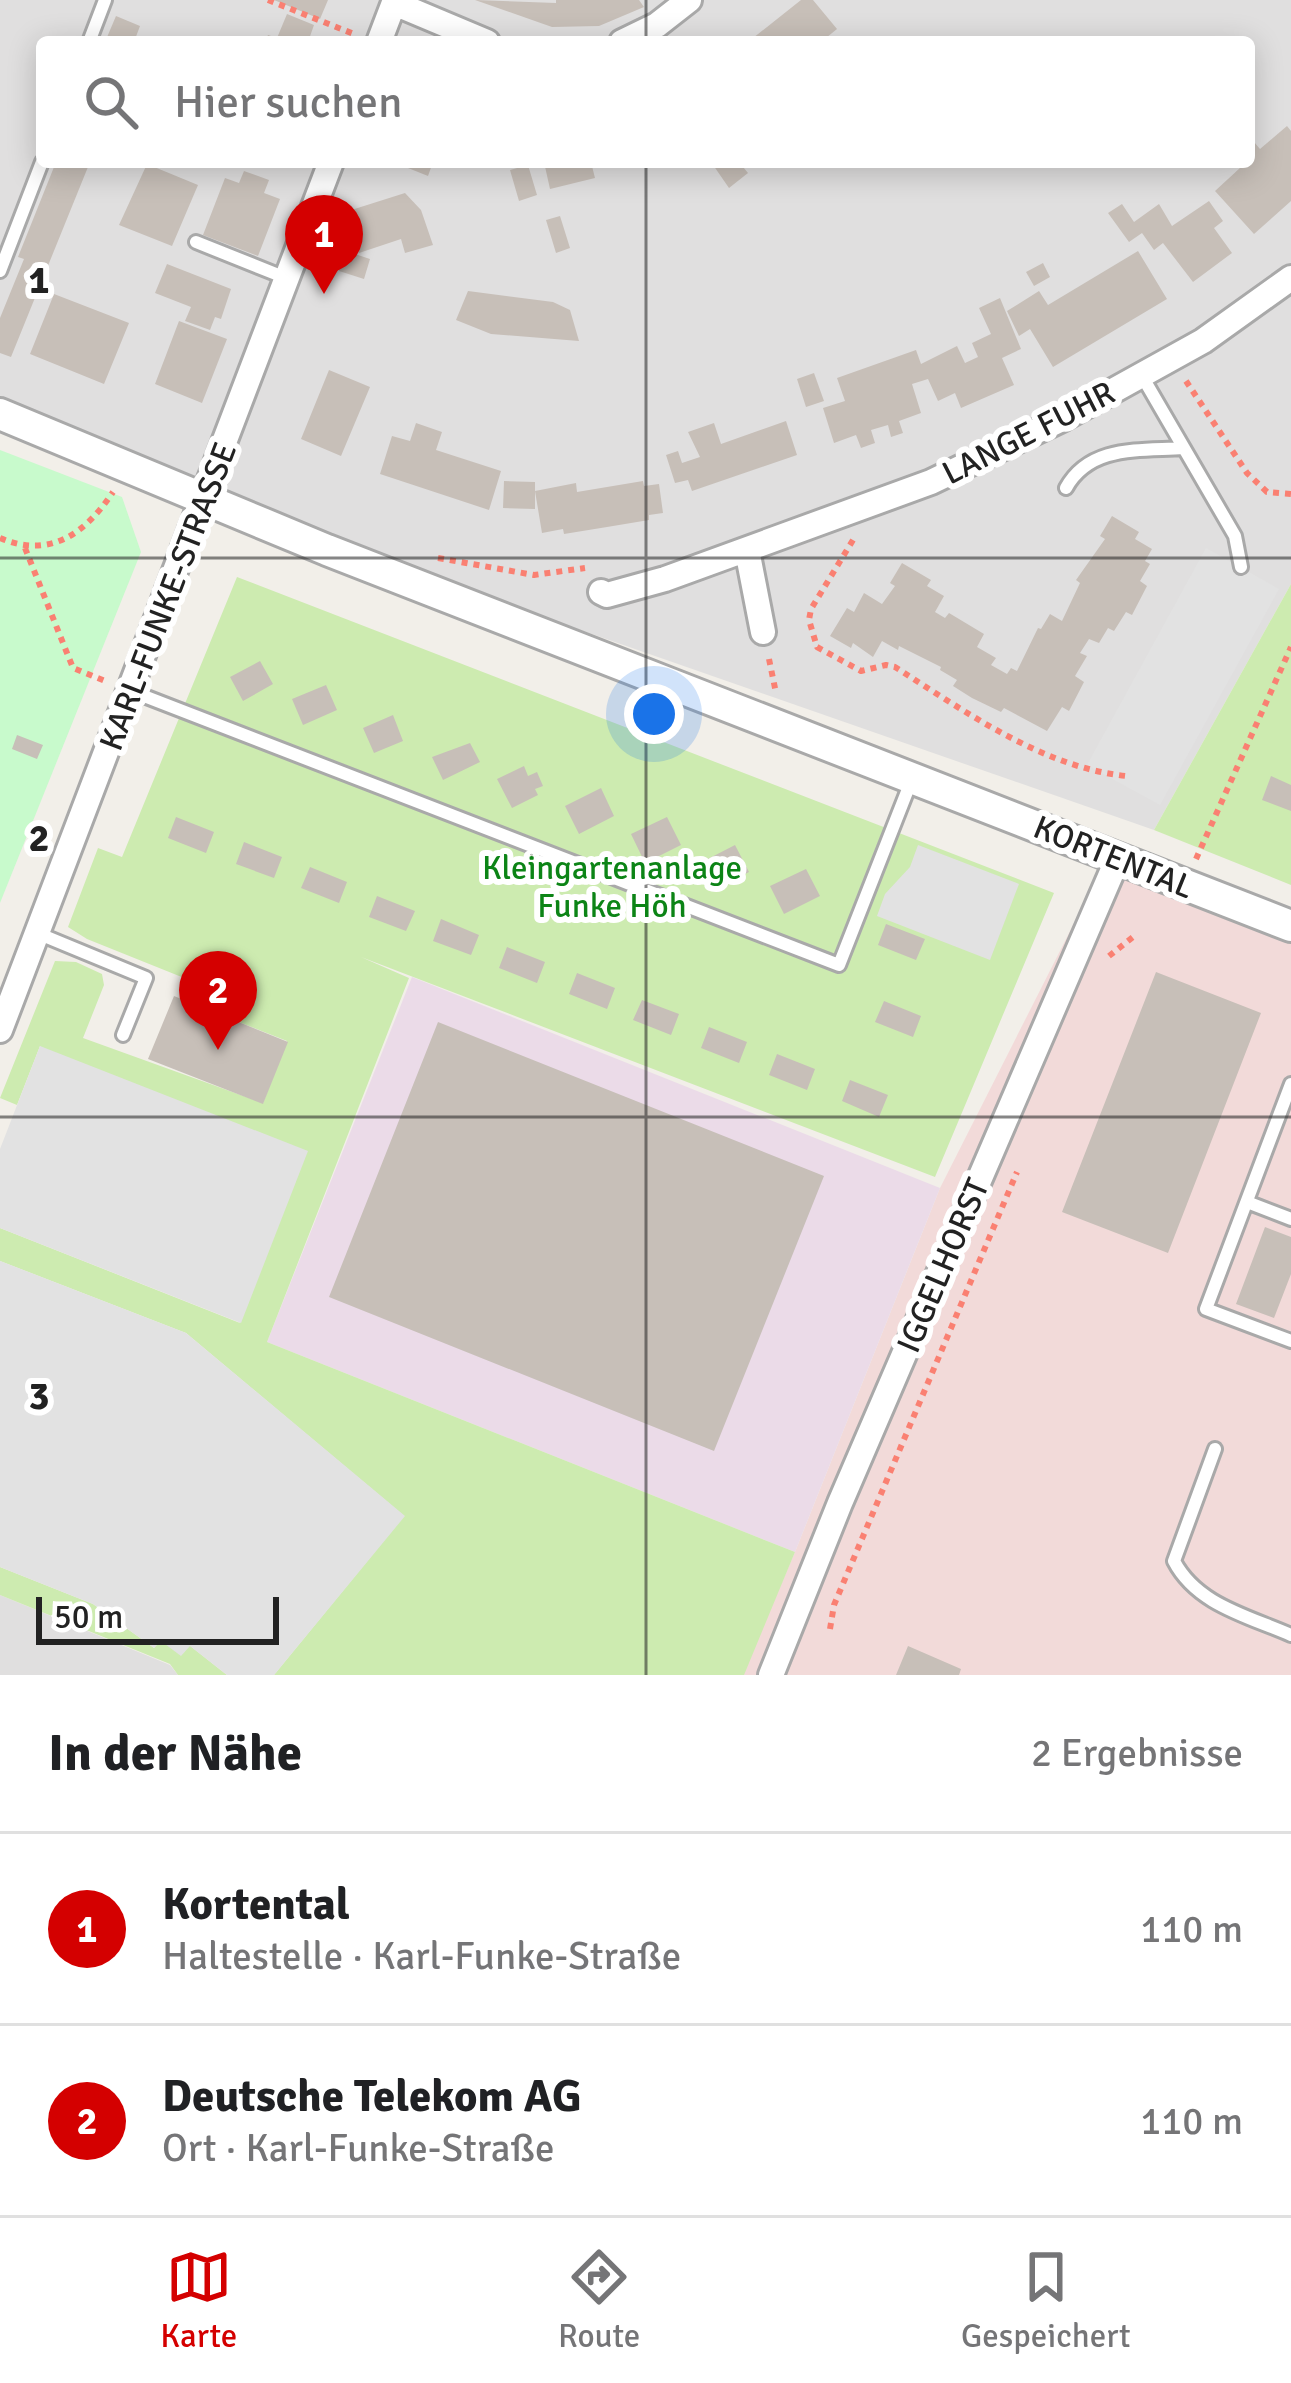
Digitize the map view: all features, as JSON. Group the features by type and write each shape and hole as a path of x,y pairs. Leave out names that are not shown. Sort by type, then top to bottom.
{"street":[{"path":"634,36 689,0"},
{"path":"381,36 395,2 473,36"},
{"name":"KARL-FUNKE-STRASSE","path":"0,1030 330,168"},
{"name":"LANGE FUHR","path":"602,592 607,595 665,579 932,482 1064,418 1171,358 1291,278"},
{"name":"KORTENTAL","path":"0,414 1291,926"},
{"path":"747,550 763,632"},
{"name":"IGGELHORST","path":"771,1675 840,1503 1118,858"}],"lane":[{"path":"91,36 105,0"},
{"path":"0,271 40,168"},
{"path":"196,242 286,278"},
{"path":"1141,375 1234,536 1241,568"},
{"path":"1066,488 1083,464 1097,456 1184,448"},
{"path":"131,692 839,965 913,777"},
{"path":"37,933 146,978 123,1035"},
{"path":"1291,1084 1206,1309 1291,1341"},
{"path":"1247,1202 1291,1219"},
{"path":"1215,1449 1174,1561 1185,1581 1208,1600 1291,1635"}],"path":[{"path":"268,0 347,32"},
{"path":"1171,358 1247,473 1268,491 1291,494"},
{"path":"0,538 25,548 52,544 83,530 127,468"},
{"path":"875,502 812,609 809,620 818,646 861,671 895,667 1030,747 1090,772 1126,776"},
{"path":"25,548 73,668 131,692"},
{"path":"430,556 534,575 596,567 602,592"},
{"path":"763,632 783,727"},
{"path":"1185,884 1291,647"},
{"path":"1104,965 1112,950 1133,937"},
{"path":"830,1629 834,1605 1020,1164"}],"shaded area":[{"path":"0,0 1291,0 1291,584 1154,830 205,499 0,414"},
{"path":"1206,548 1279,589 1160,805 1087,765"},
{"path":"918,845 1019,884 990,960 877,916 885,894 910,867"},
{"path":"1105,862 1291,939 1291,1675 742,1675 940,1188"},
{"path":"412,977 940,1188 795,1552 267,1342"},
{"path":"40,1046 308,1151 241,1323 0,1228 0,1149"},
{"path":"0,1261 186,1333 405,1516 274,1675 227,1675 190,1646 181,1656 161,1641 154,1648 93,1604 0,1567"},
{"path":"0,1595 170,1665 178,1675 0,1675"}],"green space":[{"path":"0,450 122,497 141,552 0,903"},
{"name":"Kleingartenanlage Funke Höh","path":"237,577 1054,893 935,1177 361,957 409,978 267,1342 795,1552 744,1675 274,1675 404,1516 186,1333 0,1261 0,1228 240,1323 40,1046 17,1105 0,1098 55,961 76,962 102,974 104,985 83,1038 263,1103 287,1041 208,1010 214,990 68,927 98,848 122,857"},
{"path":"1291,584 1291,885 1154,830"},
{"path":"0,1567 93,1604 154,1648 161,1640 189,1645 227,1675 178,1675 170,1664 0,1595"}],"building":[{"path":"274,0 328,0 320,19"},
{"path":"475,0 639,0 644,7 599,26 552,27"},
{"path":"801,0 813,0 837,29 828,36 756,36"},
{"path":"287,14 314,25 310,36 278,36"},
{"path":"116,16 140,26 136,36 108,36"},
{"path":"1287,126 1291,131 1291,201 1254,234 1215,191 1240,168 1255,168 1255,143 1260,149"},
{"path":"54,168 88,168 11,357 0,353 0,318 24,259 18,257"},
{"path":"145,168 198,185 172,246 119,225"},
{"path":"408,168 431,168 428,176"},
{"path":"529,168 537,195 519,201 510,170"},
{"path":"545,168 592,168 595,178 550,189"},
{"path":"715,168 744,168 748,173 729,188"},
{"path":"244,171 269,180 264,193 280,199 258,256 203,235 225,178 239,183"},
{"path":"405,193 421,210 433,245 405,253 401,239 359,253 345,212"},
{"path":"1209,201 1223,221 1214,228 1232,253 1193,282 1163,243 1154,250 1142,233 1129,242 1108,213 1122,204 1134,222 1159,204 1172,226"},
{"path":"560,216 570,248 556,253 546,220"},
{"path":"346,251 370,259 364,279 339,271"},
{"path":"1138,251 1167,299 1053,367 1030,329 1019,336 1007,311 1039,291 1048,305"},
{"path":"1043,263 1050,277 1034,286 1026,272"},
{"path":"167,264 231,289 221,319 215,317 210,330 185,321 191,307 155,293"},
{"path":"468,291 553,302 570,310 579,341 491,334 456,320"},
{"path":"54,294 129,323 104,384 30,354"},
{"path":"1000,298 1021,349 1002,358 1014,385 961,408 955,393 938,401 928,379 912,384 921,413 899,421 903,433 891,437 888,425 871,430 875,443 861,448 856,435 834,443 823,408 845,401 837,378 916,350 921,364 957,346 965,363 978,357 972,343 991,334 979,308"},
{"path":"179,321 227,339 202,403 155,384"},
{"path":"329,370 370,387 341,456 301,439"},
{"path":"814,373 824,401 806,407 797,379"},
{"path":"786,421 797,455 692,491 688,480 675,483 666,455 678,451 682,463 700,457 688,432 714,423 721,444"},
{"path":"416,423 442,432 436,450 501,471 489,510 380,474 392,436 410,441"},
{"path":"504,481 535,482 535,509 503,508"},
{"path":"643,481 644,486 659,484 663,513 607,527 542,533 535,491 576,483 577,492"},
{"path":"1112,516 1139,532 1135,539 1152,549 1140,581 1147,586 1132,615 1126,612 1099,643 1089,639 1080,653 1087,656 1075,676 1084,682 1069,711 1062,707 1047,731 1004,708 1001,712 972,698 953,686 957,680 941,667 899,646 898,650 882,641 873,657 853,643 851,648 830,636 847,608 854,612 864,593 882,604 895,586 890,583 902,563 931,580 927,586 944,596 935,612 945,618 949,613 984,634 977,647 996,658 991,665 1007,674 1011,668 1017,671 1050,614 1062,621 1080,583 1076,580 1105,539 1100,536"},
{"path":"260,661 273,684 243,701 230,677"},
{"path":"326,685 337,710 303,725 292,699"},
{"path":"393,715 403,741 374,753 363,728"},
{"path":"17,735 43,745 37,759 12,749"},
{"path":"470,743 480,762 443,780 432,757"},
{"path":"524,766 528,776 537,772 543,786 535,789 538,795 512,808 497,779"},
{"path":"1271,776 1291,785 1291,811 1262,800"},
{"path":"601,788 614,816 579,834 565,806"},
{"path":"176,817 214,832 206,853 168,838"},
{"path":"667,817 681,845 645,863 631,834"},
{"path":"244,842 282,857 274,878 236,864"},
{"path":"735,845 749,872 714,890 700,863"},
{"path":"310,867 347,882 339,903 301,888"},
{"path":"806,869 820,896 784,914 770,886"},
{"path":"377,896 415,911 406,931 369,917"},
{"path":"441,919 479,935 471,955 433,941"},
{"path":"886,924 925,939 916,960 878,945"},
{"path":"507,947 545,962 537,983 499,968"},
{"path":"1156,972 1261,1013 1168,1253 1062,1212"},
{"path":"577,973 615,988 607,1009 569,994"},
{"path":"174,996 288,1042 263,1104 148,1059"},
{"path":"642,1000 679,1014 671,1035 633,1020"},
{"path":"884,1001 921,1016 913,1037 875,1022"},
{"path":"438,1022 824,1176 714,1451 329,1297"},
{"path":"709,1027 747,1042 739,1063 701,1048"},
{"path":"777,1054 815,1069 807,1090 769,1075"},
{"path":"850,1080 888,1095 879,1117 842,1101"},
{"path":"1265,1227 1291,1237 1291,1274 1274,1318 1236,1304"},
{"path":"908,1646 961,1669 959,1675 896,1675"}],"place":[{"name":"Kortental","path":"324,294"},
{"name":"Deutsche Telekom AG","path":"218,1050"}]}
